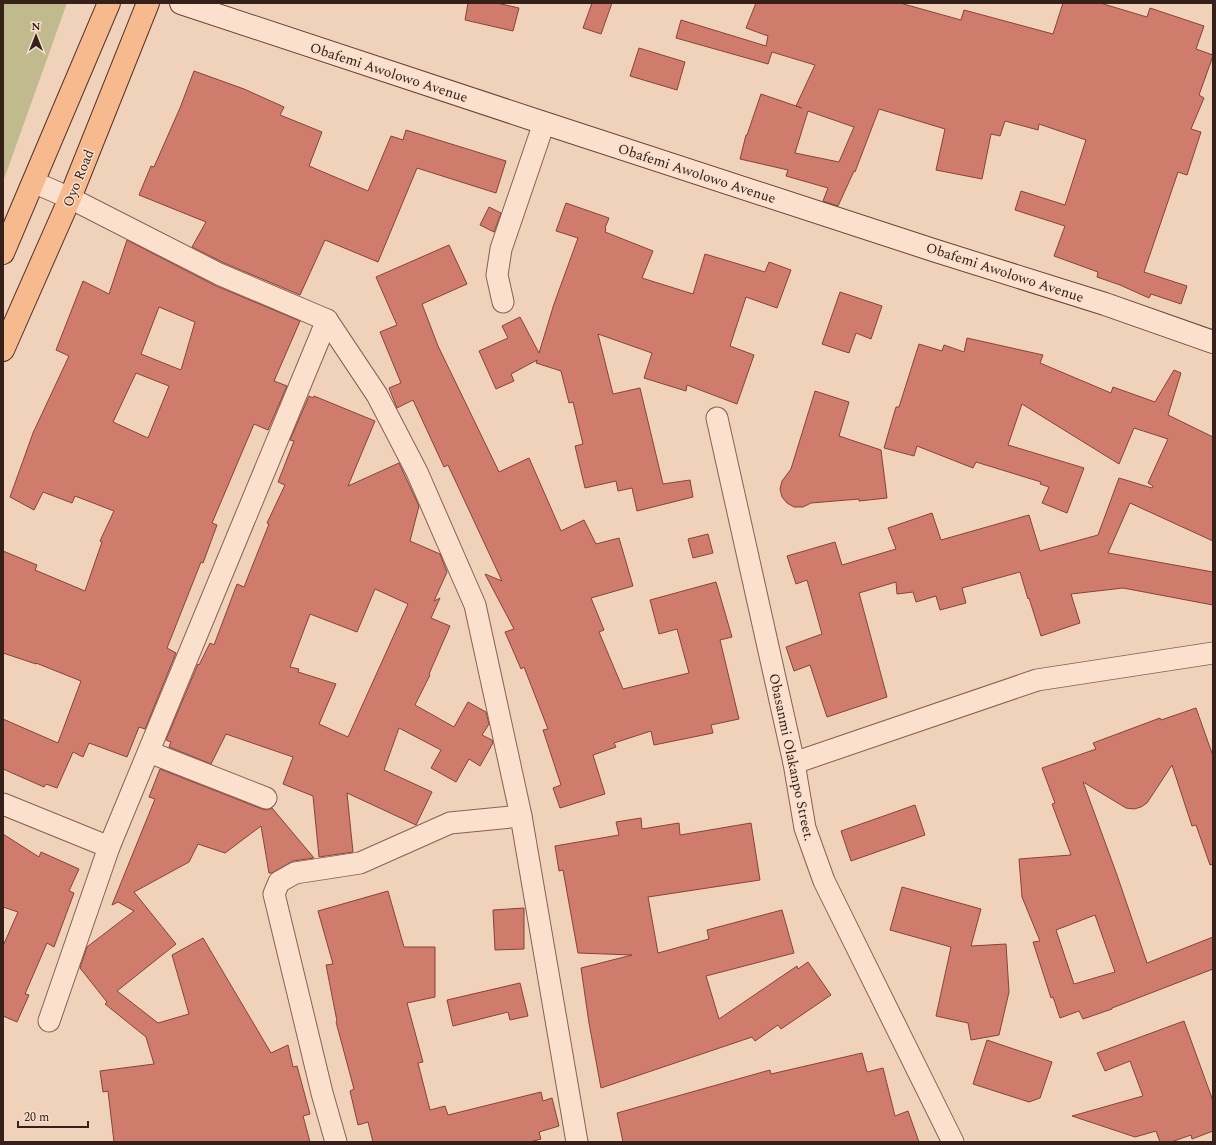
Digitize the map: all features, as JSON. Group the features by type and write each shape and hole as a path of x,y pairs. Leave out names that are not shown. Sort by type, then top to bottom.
{"main road":[{"path":"3,253 110,3"},
{"name":"Oyo Road","path":"3,350 70,198 148,3"},
{"name":"Obafemi Awolowo Avenue","path":"181,3 933,250 1105,304 1213,342"}],"street":[{"path":"503,302 497,275 502,249 544,123"},
{"path":"33,182 70,198 218,274 327,320 377,395 417,472 475,605 521,816 577,1142"},
{"path":"50,1021 109,847 327,320"},
{"name":"Obasanmi Olakanpo Street.","path":"717,418 794,763 805,828 824,881 954,1142"},
{"path":"794,763 1037,680 1213,653"},
{"path":"149,752 266,798"},
{"path":"3,804 109,847"},
{"path":"336,1142 322,1093 274,894 279,882 295,874 360,863 450,823 521,816"}],"shaded area":[{"path":"3,3 67,3 3,182"}],"building":[{"path":"468,3 497,3 519,8 513,31 465,20"},
{"path":"592,3 612,3 601,34 583,28"},
{"path":"756,3 900,3 961,20 964,10 1053,34 1063,3 1100,3 1147,17 1150,8 1204,26 1196,49 1213,56 1199,95 1204,98 1191,129 1201,132 1187,175 1178,172 1144,272 1187,286 1181,304 1151,294 1149,298 1097,277 1098,272 1054,256 1065,226 1015,210 1021,191 1065,205 1086,140 1039,124 1038,130 1005,121 1000,136 991,134 982,179 936,170 945,129 879,109 855,172 854,171 838,206 823,201 828,188 786,176 788,170 740,159 746,135 761,94 796,106 815,65 772,52 768,64 676,38 681,20 766,46 768,36 746,28","holes":["808,111 854,127 839,162 795,153"]},
{"path":"639,48 685,62 677,90 630,76"},
{"path":"194,71 244,89 284,107 280,115 322,132 309,166 368,191 391,136 403,140 406,130 506,161 496,193 417,168 378,262 325,240 300,295 224,263 192,247 206,222 139,195 151,166 154,167 180,108"},
{"path":"566,203 609,218 605,232 653,251 642,278 693,294 705,254 765,272 769,262 791,270 777,308 746,297 730,346 754,355 737,404 687,385 686,391 644,378 652,353 598,334 613,394 640,388 663,484 690,480 693,497 637,511 632,488 618,491 616,481 585,488 575,446 583,444 573,402 569,403 561,371 536,363 537,360 511,374 514,381 496,389 479,351 508,338 502,326 520,317 539,353 554,304 578,238 556,231"},
{"path":"489,207 501,213 494,232 480,225"},
{"path":"127,240 214,285 300,321 274,381 287,386 268,430 254,424 212,523 217,525 203,563 201,562 167,648 176,653 145,729 139,727 127,757 89,743 83,757 73,752 57,788 46,784 44,787 3,769 3,719 58,743 81,681 36,663 3,653 3,551 37,565 35,570 85,591 102,542 100,541 114,511 75,496 72,503 43,492 34,510 10,497 33,433 69,356 56,350 83,281 109,294","holes":["159,307 195,322 181,370 141,354","136,373 169,386 148,438 113,422"]},
{"path":"449,245 467,284 422,304 438,346 499,472 529,458 561,531 584,520 596,544 619,538 633,586 591,598 604,630 599,632 623,689 689,673 677,629 659,634 650,600 716,582 732,637 720,640 739,719 711,725 713,733 654,745 651,731 614,743 616,747 593,755 605,794 560,808 553,788 561,785 543,730 548,729 524,667 521,669 505,632 514,629 485,574 502,581 448,465 444,467 413,400 397,408 389,388 401,383 380,332 397,325 376,277"},
{"path":"840,292 882,306 871,339 856,333 849,353 822,344"},
{"path":"967,338 1043,355 1040,363 1111,393 1113,387 1155,402 1174,370 1181,373 1168,415 1213,437 1213,541 1130,503 1108,553 1213,572 1213,605 1123,588 1071,594 1080,623 1041,636 1020,572 962,588 966,603 940,610 936,596 916,602 913,592 897,594 896,582 859,593 887,697 827,717 810,665 794,671 786,647 822,634 807,580 796,584 787,556 835,542 842,565 896,549 888,528 932,513 941,540 1029,515 1040,551 1098,535 1119,478 1152,488 1153,486 1148,483 1168,439 1134,428 1119,464 1022,404 1008,445 1084,468 1067,513 1042,503 1049,487 1040,484 1041,482 976,462 973,468 917,446 914,456 884,448 896,407 899,407 919,344 942,351 944,345 964,352"},
{"path":"815,391 849,402 839,436 881,450 887,498 811,503 803,507 794,507 787,503 782,497 780,489 782,481 791,469"},
{"path":"309,396 313,398 314,396 375,421 348,486 399,463 419,506 410,541 440,554 447,572 434,601 440,598 431,618 450,626 429,674 430,675 415,705 454,727 468,702 486,712 489,724 482,735 492,740 493,743 480,766 469,759 456,782 431,768 441,750 399,728 384,770 432,792 416,825 347,793 353,852 319,857 313,796 283,784 293,757 226,734 211,764 169,747 171,742 166,740 198,664 199,665 210,643 214,645 237,584 244,587 269,524 267,523 285,485 278,482 294,441 290,440","holes":["375,589 408,604 348,737 319,724 336,684 298,672 299,669 290,667 310,614 357,632"]},
{"path":"708,534 713,553 693,558 688,539"},
{"path":"1196,708 1213,756 1213,864 1210,865 1196,825 1192,826 1172,765 1147,803 1134,809 1126,808 1083,782 1147,963 1213,937 1213,969 1083,1019 1079,1011 1060,1018 1053,997 1051,998 1033,942 1040,941 1022,897 1019,859 1071,855 1052,804 1055,803 1042,768 1096,749 1093,743 1160,718 1161,720","holes":["1095,915 1115,972 1074,984 1056,930"]},
{"path":"160,769 262,809 267,810 272,808 314,858 293,861 272,873 269,873 261,826 225,853 198,844 189,862 134,892 176,944 117,991 158,1023 189,1014 172,955 203,938 271,1053 288,1045 293,1067 297,1066 310,1114 303,1116 310,1142 114,1142 108,1091 103,1092 100,1071 154,1064 146,1037 105,1004 107,1002 80,968 87,947 134,911 118,902 112,905 155,799 149,797"},
{"path":"915,805 925,835 851,861 841,831"},
{"path":"641,818 642,829 679,823 680,835 751,823 760,880 648,897 658,953 709,939 707,930 782,910 794,953 706,976 719,1019 797,966 798,969 808,962 831,995 781,1029 778,1025 755,1041 752,1037 601,1088 581,968 632,955 578,953 563,870 559,871 555,846 619,835 616,822"},
{"path":"3,834 39,857 41,852 79,869 69,891 74,893 54,947 47,943 25,994 29,995 17,1022 3,1016 3,946 18,912 3,907"},
{"path":"902,887 981,909 971,946 1006,944 1009,992 999,1035 971,1040 968,1023 936,1016 951,947 890,930"},
{"path":"388,891 404,947 435,947 435,997 407,1003 423,1062 418,1063 430,1110 445,1106 448,1115 541,1092 543,1101 552,1098 559,1126 539,1132 541,1139 530,1142 373,1142 368,1122 358,1125 350,1091 354,1089 336,1022 326,965 333,964 318,911"},
{"path":"524,908 524,949 495,950 493,910"},
{"path":"520,983 528,1016 510,1020 508,1012 453,1026 447,1000"},
{"path":"1184,1021 1213,1101 1213,1131 1192,1139 1191,1135 1171,1142 1160,1142 1156,1131 1135,1137 1072,1116 1143,1096 1130,1061 1105,1071 1097,1053"},
{"path":"987,1040 1052,1062 1040,1098 1029,1102 973,1084"},
{"path":"862,1053 867,1072 883,1068 895,1116 908,1111 919,1142 623,1142 617,1113 770,1070 771,1074"}]}
